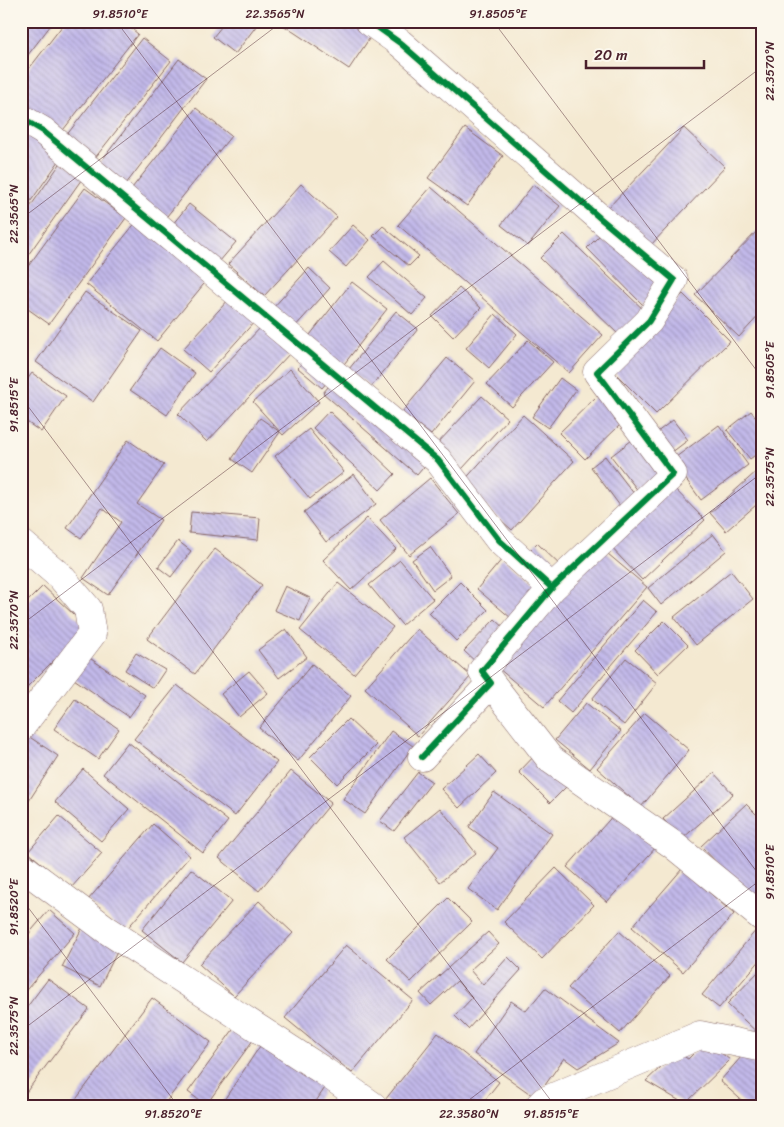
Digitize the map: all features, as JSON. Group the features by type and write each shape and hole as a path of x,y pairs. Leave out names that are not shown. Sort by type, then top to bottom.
{"street":[{"path":"369,21 400,43 601,220 674,280 649,321 596,372 673,474 552,588 482,671 550,759 672,844 763,918"},
{"path":"21,118 50,137 438,460 499,540 552,588"},
{"path":"21,543 60,577 88,609 92,634 21,727"},
{"path":"422,757 491,683"},
{"path":"21,866 107,930 325,1072 373,1106"},
{"path":"539,1106 544,1101 700,1035 763,1048"}],"building":[{"path":"21,21 54,21 21,64"},
{"path":"66,21 122,21 138,34 60,134 21,104 21,79"},
{"path":"226,21 260,21 235,54 213,37"},
{"path":"277,21 355,21 373,33 349,69"},
{"path":"142,38 171,61 91,163 62,141"},
{"path":"179,59 206,79 126,184 99,164"},
{"path":"196,108 231,136 163,221 128,193"},
{"path":"21,125 64,154 21,215"},
{"path":"465,128 503,156 467,206 428,178"},
{"path":"684,128 725,167 648,248 606,210"},
{"path":"62,161 84,176 21,265 21,220"},
{"path":"301,184 337,217 264,296 228,264"},
{"path":"533,185 560,206 528,246 501,225"},
{"path":"431,187 603,335 569,373 398,225"},
{"path":"85,188 126,218 49,324 21,304 21,276"},
{"path":"189,204 236,242 214,268 168,230"},
{"path":"137,221 208,279 157,341 86,284"},
{"path":"353,225 370,240 346,267 329,252"},
{"path":"763,225 763,311 739,337 695,295"},
{"path":"383,226 419,256 409,266 373,236"},
{"path":"606,229 662,286 643,305 587,248"},
{"path":"564,234 647,313 622,338 540,258"},
{"path":"384,261 427,298 412,315 369,277"},
{"path":"309,268 330,288 293,329 272,309"},
{"path":"352,282 387,309 341,368 306,340"},
{"path":"459,288 481,308 453,337 432,316"},
{"path":"85,292 142,331 93,402 36,362"},
{"path":"683,294 730,341 656,414 609,367"},
{"path":"231,297 256,320 209,372 183,349"},
{"path":"396,311 418,329 371,387 349,369"},
{"path":"495,314 517,334 489,368 466,348"},
{"path":"264,324 292,351 207,442 178,414"},
{"path":"528,340 553,362 512,407 487,384"},
{"path":"160,348 195,373 167,415 130,390"},
{"path":"447,358 475,381 431,435 402,412"},
{"path":"305,360 329,380 322,388 298,368"},
{"path":"290,369 319,402 283,435 253,402"},
{"path":"32,373 66,396 41,432 21,418 21,388"},
{"path":"560,378 576,390 548,428 532,417"},
{"path":"334,380 428,462 417,475 323,393"},
{"path":"482,396 508,419 462,469 436,445"},
{"path":"597,396 622,423 585,459 559,433"},
{"path":"329,411 395,474 380,490 313,428"},
{"path":"751,411 763,426 763,449 750,459 727,430"},
{"path":"523,415 574,461 512,530 461,484"},
{"path":"260,418 280,432 252,473 232,459"},
{"path":"673,420 688,440 667,456 652,436"},
{"path":"719,425 748,465 701,500 672,460"},
{"path":"309,429 344,472 310,499 275,456"},
{"path":"640,434 668,470 639,492 611,456"},
{"path":"128,440 164,465 137,504 161,520 108,595 83,578 121,522 102,508 81,538 67,528"},
{"path":"605,456 638,499 623,510 591,467"},
{"path":"757,471 763,478 763,499 726,531 710,513"},
{"path":"354,474 376,504 326,542 304,512"},
{"path":"430,478 459,514 409,555 380,520"},
{"path":"669,483 705,520 642,580 607,543"},
{"path":"191,512 260,518 258,540 189,533"},
{"path":"367,518 396,549 351,590 323,560"},
{"path":"713,534 726,551 661,605 648,588"},
{"path":"178,541 191,551 171,577 158,567"},
{"path":"537,543 566,571 556,582 526,554"},
{"path":"430,547 451,576 433,590 412,560"},
{"path":"601,548 647,587 544,707 498,668"},
{"path":"215,549 262,585 195,674 147,639"},
{"path":"503,558 544,592 518,624 477,589"},
{"path":"400,560 433,599 402,625 369,585"},
{"path":"731,571 753,599 696,645 674,617"},
{"path":"460,582 488,610 456,641 429,613"},
{"path":"338,583 393,627 354,674 300,630"},
{"path":"43,586 87,627 21,693 21,608"},
{"path":"285,586 310,598 300,621 274,610"},
{"path":"643,600 657,612 571,713 557,701"},
{"path":"495,619 509,632 478,664 464,651"},
{"path":"664,621 688,645 658,674 635,650"},
{"path":"286,629 307,657 279,678 258,650"},
{"path":"417,629 471,676 418,736 365,688"},
{"path":"136,653 165,670 153,688 125,670"},
{"path":"85,655 145,695 129,717 71,677"},
{"path":"626,658 657,683 624,725 592,699"},
{"path":"312,664 351,696 298,761 259,728"},
{"path":"249,671 268,693 239,717 221,694"},
{"path":"177,685 277,762 235,816 134,739"},
{"path":"75,699 119,729 98,759 54,729"},
{"path":"586,703 621,731 590,769 555,740"},
{"path":"645,713 689,750 641,807 597,768"},
{"path":"348,719 376,745 337,784 310,757"},
{"path":"391,731 413,746 365,814 343,799"},
{"path":"25,734 58,756 21,813 21,740"},
{"path":"128,742 228,821 203,853 103,774"},
{"path":"539,751 571,782 550,803 519,772"},
{"path":"479,754 496,773 459,808 441,789"},
{"path":"83,769 129,809 101,841 55,802"},
{"path":"763,770 763,781 757,774"},
{"path":"291,771 331,803 259,891 219,858"},
{"path":"418,772 432,782 394,831 380,821"},
{"path":"714,773 733,794 682,839 663,819"},
{"path":"494,792 552,834 497,910 468,889 498,848 469,827"},
{"path":"746,804 763,821 763,890 752,900 701,846"},
{"path":"440,808 476,853 440,882 404,837"},
{"path":"617,811 657,846 607,902 567,867"},
{"path":"59,816 102,853 71,888 28,852"},
{"path":"153,824 190,856 125,931 88,900"},
{"path":"556,868 594,905 542,959 504,922"},
{"path":"191,869 232,901 182,962 142,930"},
{"path":"682,869 734,914 683,972 632,927"},
{"path":"448,898 472,922 411,982 387,959"},
{"path":"259,901 293,933 234,996 199,964"},
{"path":"49,910 75,933 21,996 21,943"},
{"path":"21,913 26,917 21,924"},
{"path":"83,926 120,946 100,986 62,967"},
{"path":"757,929 763,933 763,957 719,1008 702,995"},
{"path":"619,931 670,976 620,1033 568,988"},
{"path":"488,932 499,944 470,970 483,985 508,957 521,970 468,1029 455,1016 472,998 457,981 431,1005 420,993"},
{"path":"346,945 413,1000 352,1073 285,1018"},
{"path":"763,967 763,1038 727,1004"},
{"path":"48,979 89,1009 21,1099 21,1015"},
{"path":"545,988 619,1043 578,1068 564,1058 536,1098 474,1054 511,1001 526,1011"},
{"path":"152,998 211,1042 163,1106 71,1106"},
{"path":"238,1023 256,1036 206,1105 188,1092"},
{"path":"438,1033 499,1082 480,1106 392,1106 385,1100"},
{"path":"266,1037 330,1080 313,1106 220,1106"},
{"path":"706,1041 730,1060 685,1104 646,1081 677,1052 688,1059"},
{"path":"749,1048 763,1060 763,1106 748,1106 720,1081"}],"cycle path":[{"path":"369,21 400,43 601,219 674,280 649,321 597,372 673,474 552,588"},
{"path":"21,118 43,131 438,460 499,540 552,588 482,671 491,683 422,757"}]}
